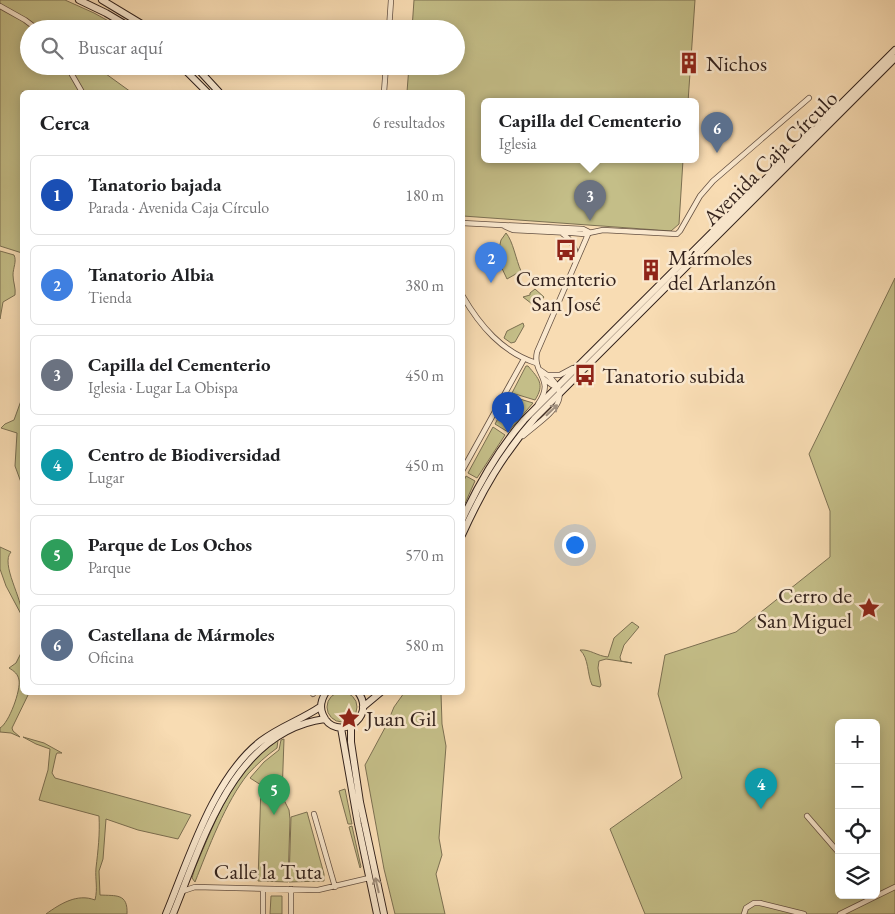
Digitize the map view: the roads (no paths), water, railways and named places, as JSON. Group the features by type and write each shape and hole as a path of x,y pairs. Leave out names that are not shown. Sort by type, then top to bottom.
{"main road":[{"path":"79,0 119,20"},
{"path":"102,0 135,20"},
{"name":"Avenida Caja Círculo","path":"465,528 479,498 510,446 560,389 578,365 895,50"},
{"name":"Avenida Caja Círculo","path":"465,514 488,468 501,448 524,420 560,389 895,58"},
{"path":"190,75 204,90"},
{"path":"203,75 217,90"},
{"path":"324,695 320,707 324,719 332,725 341,728 351,726 361,716 363,701 360,695"},
{"path":"363,707 377,695"},
{"path":"166,914 215,800 231,773 260,741 320,707"},
{"path":"173,914 223,797 245,765 260,750 281,735 305,722 324,719"},
{"path":"351,726 351,742 360,802 384,914"},
{"path":"341,728 377,914"}],"street":[{"path":"390,20 391,0"},
{"path":"0,6 25,20"},
{"path":"72,75 81,90"},
{"path":"384,90 385,75"},
{"path":"504,226 513,230 562,233 584,234 603,230 677,234 700,196 713,182 808,98"},
{"path":"465,223 582,229 589,232"},
{"path":"560,389 552,385 536,363 539,347 589,232"},
{"path":"562,233 569,239 576,250 575,262"},
{"path":"465,299 488,333 524,359 536,363"},
{"path":"465,466 524,359"},
{"path":"546,377 560,375 578,365"},
{"path":"524,420 541,399 546,377"},
{"path":"314,814 335,887"},
{"path":"807,816 835,848"},
{"name":"Calle la Tuta","path":"189,877 195,887"},
{"name":"Calle la Tuta","path":"183,891 195,887 318,890 369,878"},
{"path":"880,894 895,888"},
{"path":"262,914 263,889"},
{"path":"291,890 291,914"},
{"path":"840,914 870,899"},
{"path":"744,914 749,906 757,903 804,914"}],"place":[{"name":"Nichos","path":"689,63"},
{"name":"Castellana de Mármoles","path":"717,153"},
{"name":"Capilla del Cementerio","path":"590,221"},
{"name":"Cementerio San José","path":"566,250"},
{"name":"Mármoles del Arlanzón","path":"651,270"},
{"name":"Tanatorio Albia","path":"491,283"},
{"name":"Tanatorio subida","path":"585,375"},
{"name":"Tanatorio bajada","path":"508,433"},
{"name":"Cerro de San Miguel","path":"869,608"},
{"name":"Juan Gil","path":"349,718"},
{"name":"Centro de Biodiversidad","path":"761,809"},
{"name":"Parque de Los Ochos","path":"274,815"}]}
